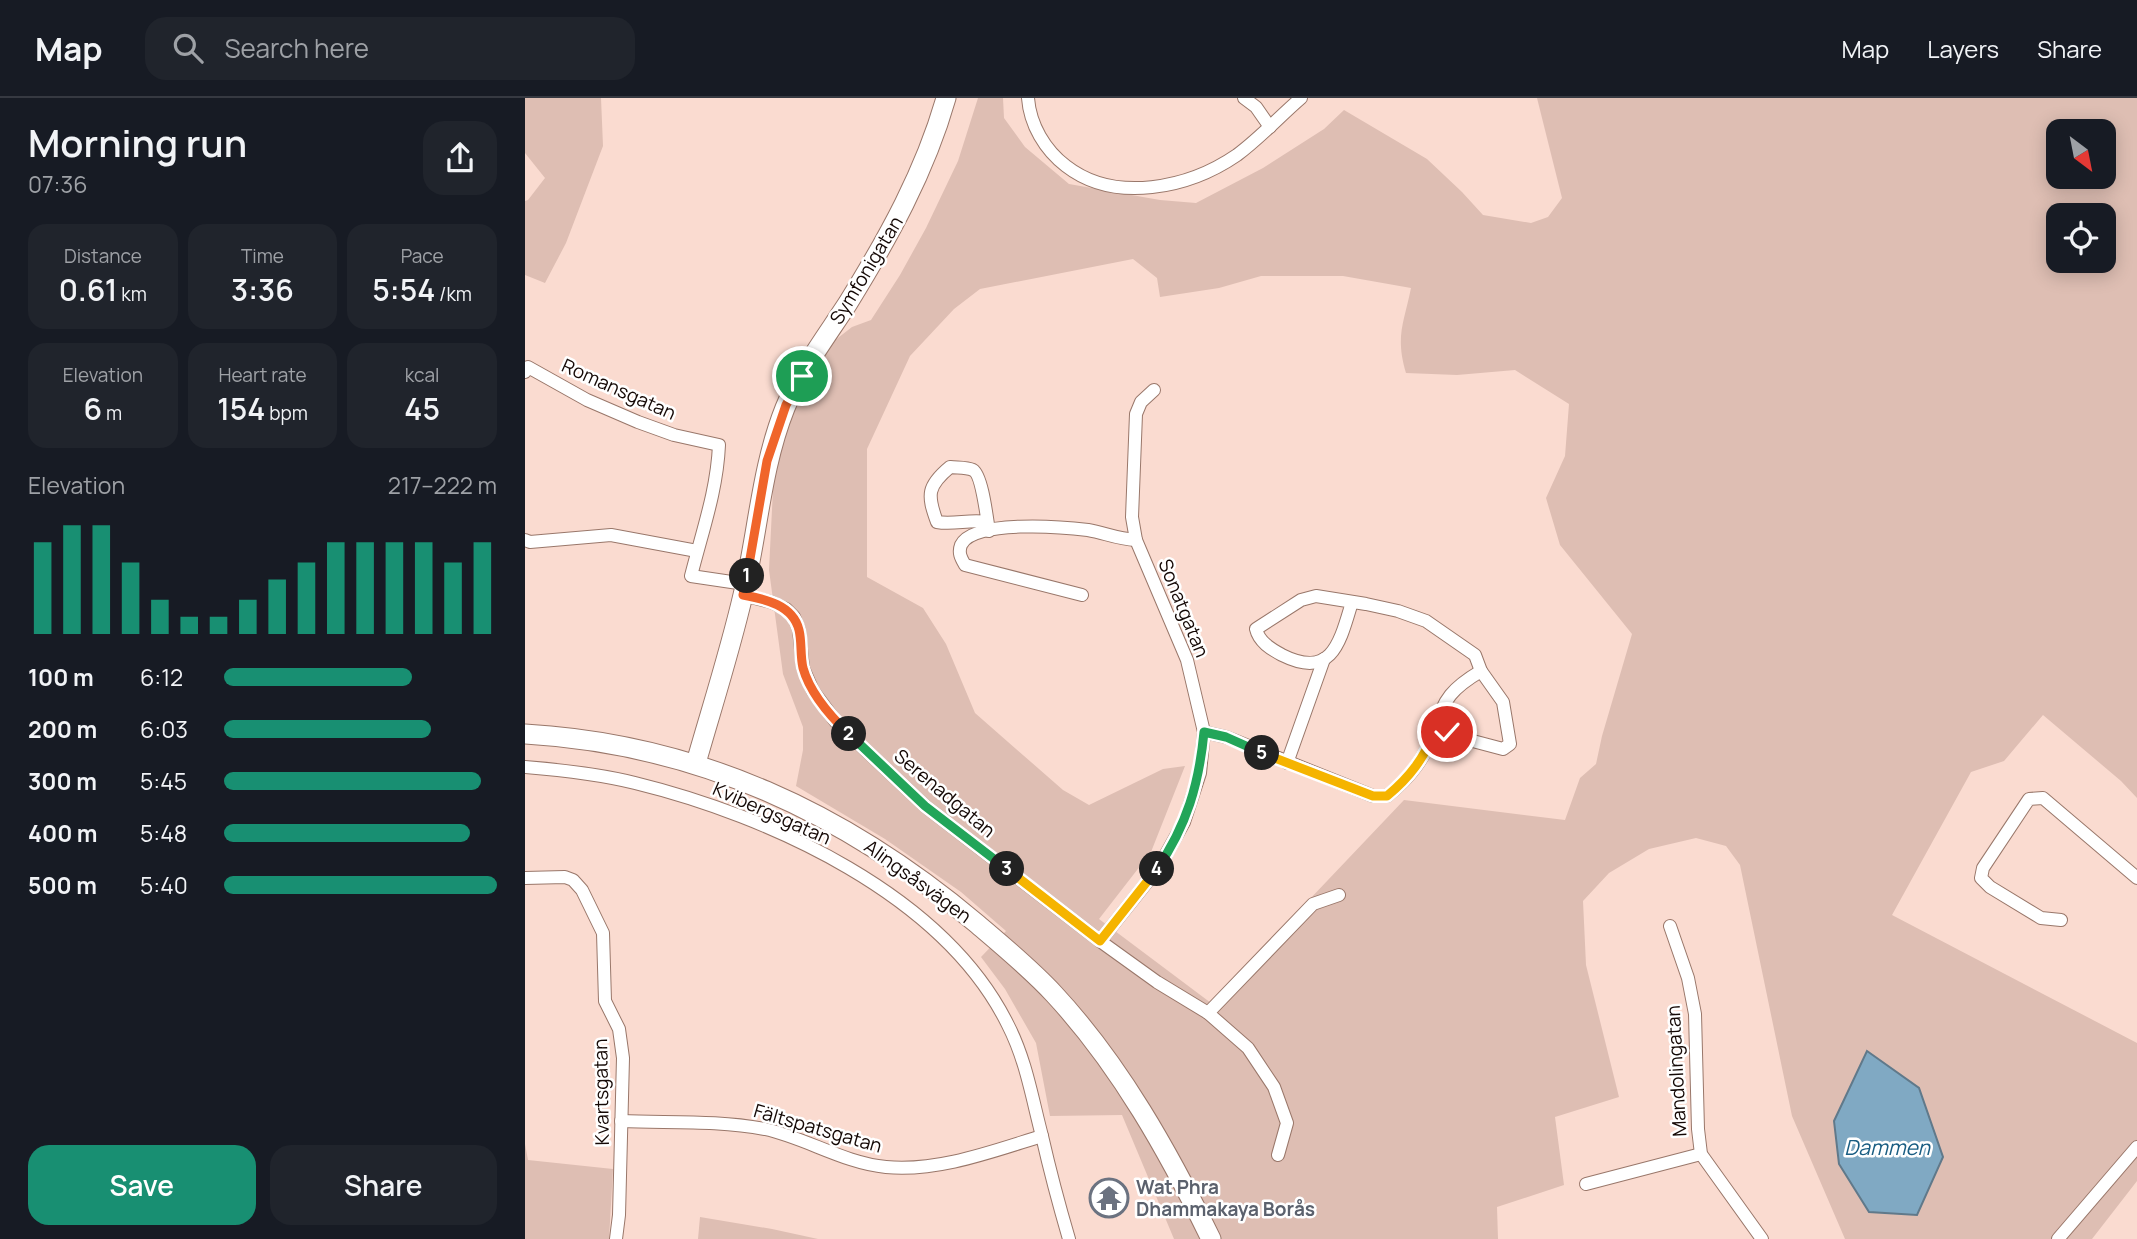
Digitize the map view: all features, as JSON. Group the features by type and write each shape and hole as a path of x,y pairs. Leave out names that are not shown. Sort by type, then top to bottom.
{"main road":[{"name":"Symfonigatan","path":"696,763 744,589 767,461 786,405 892,229 924,161 946,98"},
{"name":"Alingsåsvägen","path":"525,734 593,740 696,763 776,795 856,836 934,888 1007,949 1055,995 1121,1081 1162,1145 1211,1239"}],"street":[{"path":"1028,98 1033,121 1054,156 1086,179 1130,188 1180,181 1213,169 1234,157 1301,98"},
{"path":"1244,98 1256,107 1270,127"},
{"name":"Romansgatan","path":"525,372 528,367 587,400 674,435 719,445 718,471 709,516 691,576 744,589"},
{"name":"Sonatgatan","path":"1100,941 1159,867 1184,822 1200,773 1204,732 1187,660 1136,540 1132,517 1136,414 1141,402 1154,390"},
{"path":"988,526 977,475 973,470 950,467 929,492 937,522 946,524 977,520 988,526 1059,526 1092,531 1116,539 1136,540"},
{"path":"988,526 962,543 959,554 965,565 1082,595"},
{"path":"525,540 611,535 697,551"},
{"name":"Serenadgatan","path":"744,589 786,609 793,617 799,630 803,668 813,691 836,722 925,806 1100,941 1157,982 1208,1013 1248,1048 1274,1087 1287,1123 1279,1155"},
{"path":"1352,601 1338,642 1331,654 1318,663 1297,662 1267,646 1256,629 1301,600 1316,596 1352,601 1398,611 1426,621 1475,655 1481,671 1503,702 1510,744 1503,749 1435,731"},
{"path":"1287,763 1324,659"},
{"path":"1204,732 1226,737 1373,796 1387,796 1412,773 1425,756 1447,696 1481,671"},
{"name":"Kvibergsgatan","path":"525,767 570,771 635,783 724,810 808,847 856,873 911,909 935,929 976,974 997,1005 1022,1055 1069,1239"},
{"path":"2061,920 2041,918 1990,887 1981,878 1983,868 2029,799 2043,798 2137,878"},
{"name":"Kvartsgatan","path":"525,878 565,877 573,880 582,890 603,933 605,1001 619,1029 623,1058 616,1239"},
{"path":"1208,1013 1313,904 1339,895"},
{"name":"Mandolingatan","path":"1670,926 1688,978 1695,1014 1701,1154 1762,1239"},
{"name":"Fältspatsgatan","path":"621,1121 740,1125 767,1130 885,1167 929,1166 1042,1136"},
{"path":"2058,1239 2137,1147"},
{"path":"1586,1184 1701,1154"}],"shaded area":[{"path":"525,98 601,98 603,146 566,243 545,283 525,275 525,201 545,178 525,153"},
{"path":"978,98 1003,98 1004,118 1025,147 1069,184 1160,200 1196,203 1263,168 1324,129 1344,110 1427,159 1483,215 1531,223 1548,217 1562,198 1537,98 2137,98 2137,798 2121,781 2043,715 2004,761 1971,772 1892,915 2137,1043 2137,1181 2092,1239 1845,1239 1792,1116 1740,865 1726,846 1696,838 1649,849 1609,873 1583,901 1586,965 1619,1097 1555,1117 1564,1185 1497,1207 1498,1239 1174,1239 1122,1115 1050,1116 1036,1043 1005,989 981,957 1006,931 961,892 885,839 796,786 803,750 803,727 783,674 769,570 774,469 782,435 803,388 834,341 852,327 871,320 926,228 958,161","holes":["1133,259 1157,278 1160,297 1219,288 1261,276 1343,276 1411,288 1401,339 1406,373 1457,375 1515,370 1569,404 1565,456 1546,498 1560,545 1632,634 1596,764 1580,778 1565,820 1404,800 1211,1003 1099,919 1151,852 1185,766 1163,769 1089,805 1063,790 975,713 946,644 923,608 867,577 867,449 910,356 954,309 980,289"]},
{"path":"525,1144 528,1160 613,1169 609,1239 525,1239"},
{"path":"700,1217 772,1229 818,1239 698,1239"}],"water":[{"name":"Dammen","path":"1867,1051 1919,1088 1943,1157 1917,1215 1869,1212 1839,1164 1834,1121"}],"place":[{"name":"Wat Phra Dhammakaya Borås","path":"1109,1198"}],"route":[{"path":"802,376 786,405 767,461 743,595 771,602 786,609 793,617 799,630 803,668 813,691 836,722 925,806 1100,941 1159,867 1184,822 1200,773 1204,732 1226,737 1373,796 1387,796 1398,787 1425,756 1435,731 1447,732"}]}
